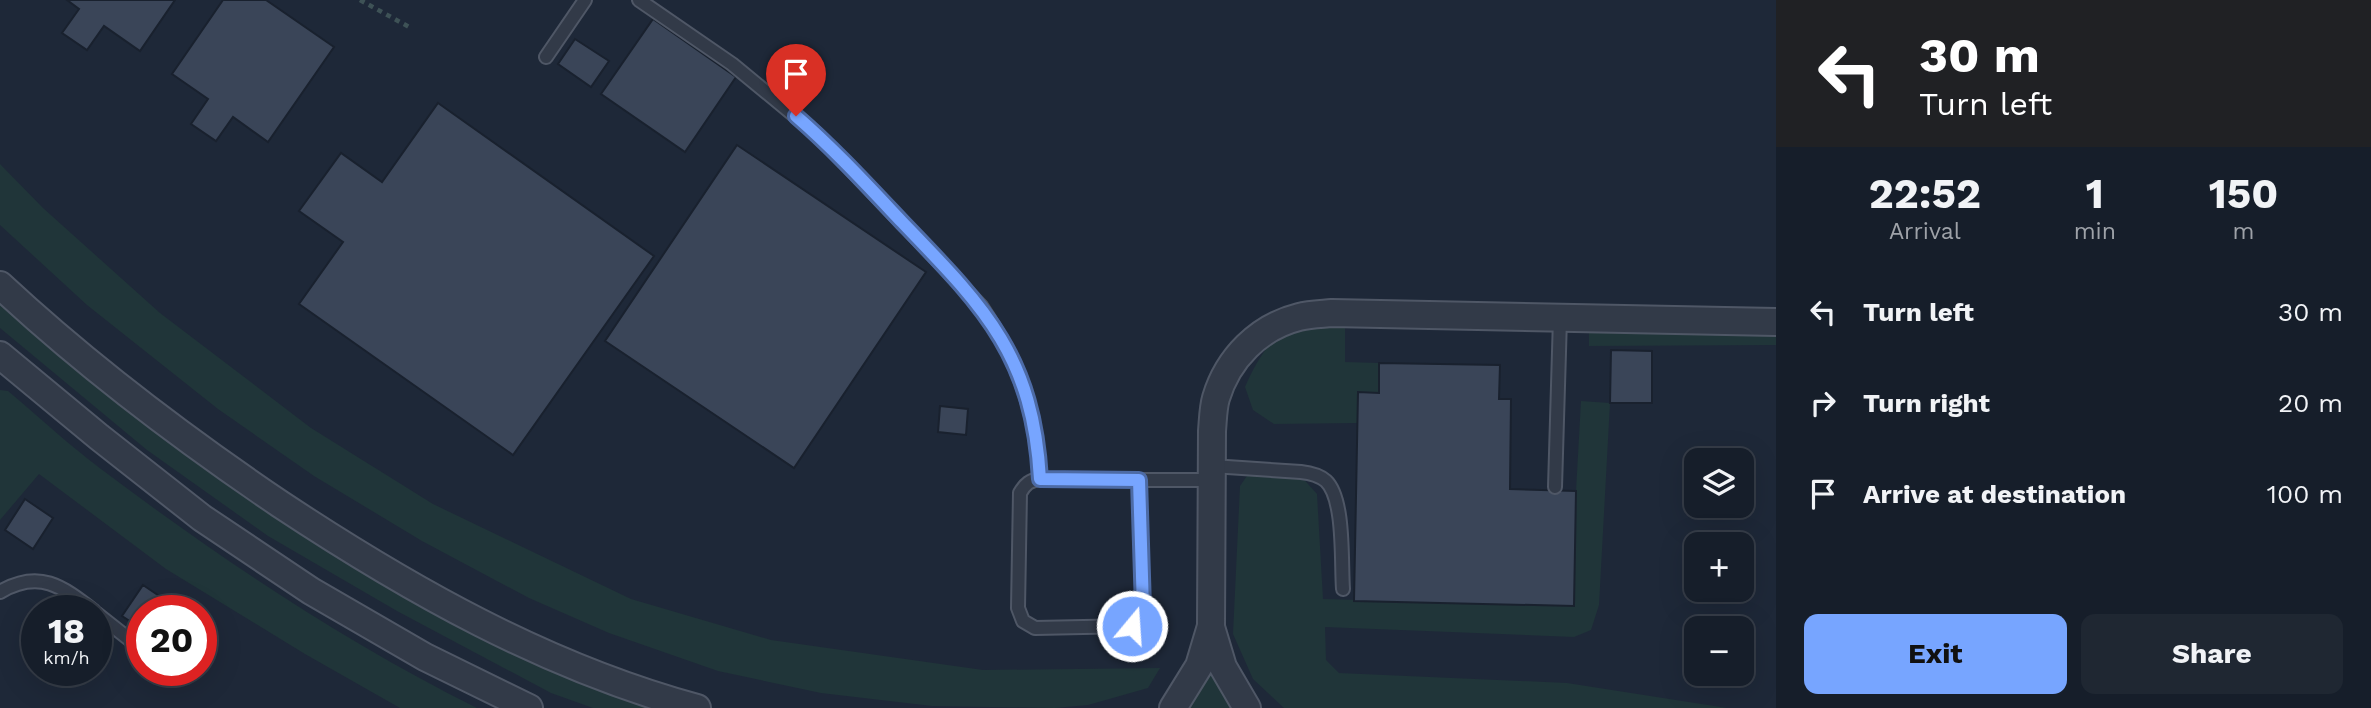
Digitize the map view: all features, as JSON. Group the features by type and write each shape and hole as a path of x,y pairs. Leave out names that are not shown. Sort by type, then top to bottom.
{"street":[{"path":"0,285 125,394 223,465 335,540 427,595 535,651 646,694 697,708"},
{"path":"1174,708 1199,666 1211,626 1212,431 1215,400 1227,371 1246,346 1271,327 1301,316 1332,313 1776,322"},
{"path":"0,355 202,518 300,584 425,657 529,708"},
{"path":"1211,626 1223,667 1247,708"}],"lane":[{"path":"546,57 585,0"},
{"path":"639,0 732,64 817,134 981,306 1002,337 1022,382 1038,442 1040,479"},
{"path":"1555,487 1560,318"},
{"path":"1139,480 1143,608 1138,622 1125,628 1035,628 1023,621 1018,608 1020,493 1024,485 1031,480 1040,479 1139,480 1212,473 1315,474 1327,481 1335,493 1343,589"},
{"path":"0,592 19,583 37,580 56,584 74,595"},
{"path":"112,626 126,637"}],"path":[{"path":"360,0 411,27"}],"green space":[{"path":"0,164 43,208 160,313 311,428 433,504 631,599 771,640 983,670 1160,668 1148,688 1088,705 1055,708 932,706 821,693 718,671 609,633 529,598 422,541 314,476 218,409 87,305 0,225"},
{"path":"0,292 288,514 677,708 593,708 551,693 397,611 268,536 147,450 0,328"},
{"path":"1345,312 1345,362 1379,363 1379,393 1358,393 1357,423 1274,424 1253,410 1245,387 1273,340 1292,327"},
{"path":"1589,317 1776,318 1776,345 1589,346"},
{"path":"0,390 8,391 101,469 237,566 331,627 477,708 400,708 217,600 217,595 209,595 166,569 39,474 0,520"},
{"path":"1581,401 1610,403 1599,605 1591,630 1574,637 1325,627 1326,660 1339,673 1567,683 1727,708 1284,708 1253,679 1233,634 1240,486 1251,470 1270,462 1299,474 1317,494 1323,599 1573,606"},
{"path":"1207,666 1241,708 1180,708"}],"building":[{"path":"67,0 175,0 140,51 104,26 87,50 62,33 79,9"},
{"path":"223,0 266,0 334,47 268,142 233,117 216,141 191,124 208,99 172,74"},
{"path":"653,19 736,77 685,152 601,94"},
{"path":"575,39 609,61 591,87 558,64"},
{"path":"438,103 654,256 513,455 299,304 343,242 299,211 341,153 382,182"},
{"path":"737,145 926,272 794,468 605,341"},
{"path":"1611,350 1652,351 1652,403 1610,403"},
{"path":"1379,363 1500,365 1499,399 1511,399 1510,489 1576,491 1574,606 1354,601 1358,392 1379,393"},
{"path":"940,406 968,409 966,435 938,432"},
{"path":"25,499 53,518 33,549 5,530"},
{"path":"143,585 158,595 136,595"}],"route":[{"path":"796,116 817,134 956,278 981,306 1002,337 1018,370 1030,405 1038,442 1040,479 1139,480 1143,608 1138,622 1132,626"}]}
